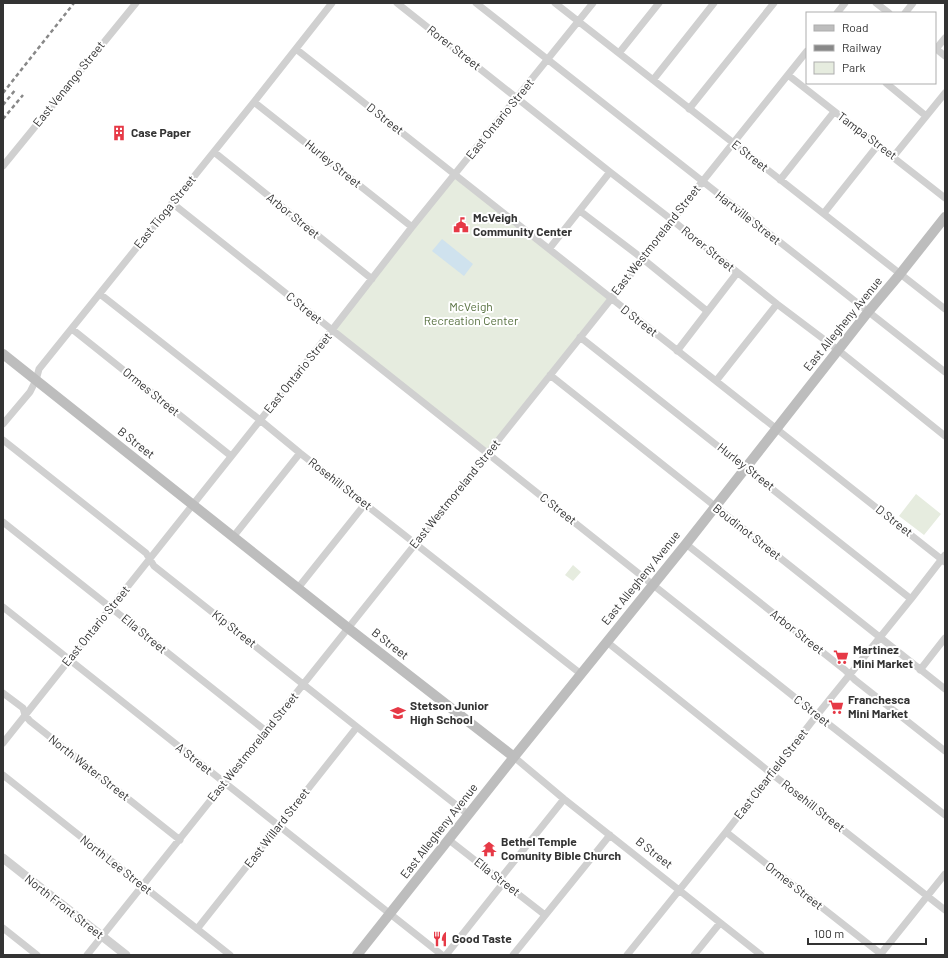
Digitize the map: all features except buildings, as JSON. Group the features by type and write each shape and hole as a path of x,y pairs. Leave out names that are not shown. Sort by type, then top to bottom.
{"main road":[{"name":"East Allegheny Avenue","path":"357,955 686,544 868,312 945,217"},
{"name":"B Street","path":"3,354 348,628 514,757"}],"street":[{"name":"East Venango Street","path":"3,166 136,3"},
{"name":"East Tioga Street","path":"3,424 30,392 36,380 39,369 332,3"},
{"name":"Rorer Street","path":"397,3 945,436"},
{"name":"Hartville Street","path":"476,3 945,372"},
{"name":"E Street","path":"555,3 945,309"},
{"name":"East Ontario Street","path":"3,743 455,174 593,3"},
{"path":"619,53 659,3"},
{"path":"653,80 714,3"},
{"path":"689,109 774,3"},
{"path":"838,12 845,3"},
{"path":"876,3 888,12"},
{"path":"906,12 913,3"},
{"path":"945,38 936,49 945,56"},
{"name":"D Street","path":"296,49 716,382 944,559"},
{"name":"East Westmoreland Street","path":"87,955 643,259 672,220 806,52"},
{"name":"Tampa Street","path":"788,75 945,198"},
{"path":"887,84 926,116"},
{"path":"894,157 945,92"},
{"name":"Hurley Street","path":"254,102 412,228"},
{"path":"780,180 834,112"},
{"path":"824,213 878,145"},
{"name":"Arbor Street","path":"214,152 372,279"},
{"path":"549,249 610,172"},
{"name":"C Street","path":"172,203 945,815"},
{"path":"580,211 643,259 707,311"},
{"path":"677,351 738,273"},
{"name":"Rosehill Street","path":"100,294 581,674"},
{"path":"716,382 777,304"},
{"name":"Ormes Street","path":"72,329 231,456"},
{"name":"Hurley Street","path":"580,337 911,598"},
{"name":"Boudinot Street","path":"550,375 945,689"},
{"name":"Kip Street","path":"3,440 146,553 154,566 469,815"},
{"path":"233,537 300,453"},
{"path":"298,588 365,504"},
{"name":"Ella Street","path":"3,522 266,731"},
{"name":"Arbor Street","path":"686,544 945,751"},
{"name":"East Clearfield Street","path":"627,955 772,774 817,715 944,559"},
{"name":"A Street","path":"3,607 442,955"},
{"path":"920,670 945,638"},
{"name":"Rosehill Street","path":"607,642 945,910"},
{"name":"North Water Street","path":"3,693 23,708 25,715 30,721 180,840"},
{"name":"East Willard Street","path":"197,929 357,727"},
{"name":"B Street","path":"514,757 564,799 720,923 753,953 761,955"},
{"name":"North Lee Street","path":"3,775 230,955"},
{"path":"446,955 564,799"},
{"name":"Ormes Street","path":"726,832 880,955"},
{"path":"513,955 610,835"},
{"name":"Ella Street","path":"449,840 545,916"},
{"name":"North Front Street","path":"3,858 126,955"},
{"path":"880,955 945,874"},
{"path":"694,955 720,923"},
{"path":"3,928 37,955"}],"green space":[{"name":"McVeigh Recreation Center","path":"455,175 611,298 488,453 332,330"},
{"path":"916,494 941,514 924,535 899,516"},
{"path":"573,565 581,572 573,581 565,575"}],"water":[{"path":"442,239 473,264 464,276 432,251"}],"railway":[{"path":"3,93 74,3"},
{"path":"3,105 16,89"},
{"path":"3,119 23,95"}],"place":[{"name":"Case Paper","path":"119,133"},
{"name":"McVeigh Community Center","path":"461,225"},
{"name":"Martinez Mini Market","path":"841,657"},
{"name":"Franchesca Mini Market","path":"836,707"},
{"name":"Stetson Junior High School","path":"398,713"},
{"name":"Bethel Temple Comunity Bible Church","path":"489,849"},
{"name":"Good Taste","path":"440,939"}]}
